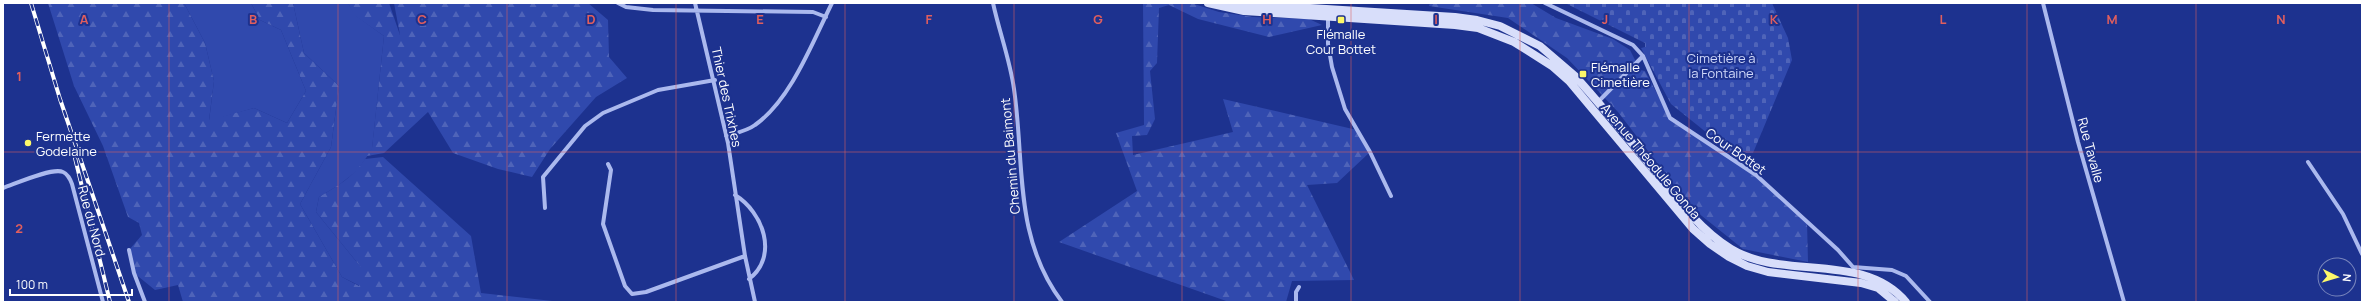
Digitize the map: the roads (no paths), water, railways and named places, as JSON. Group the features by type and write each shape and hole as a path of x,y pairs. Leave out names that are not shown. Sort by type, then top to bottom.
{"main road":[{"name":"Avenue Théodule Gonda","path":"1208,3 1244,11 1328,12 1455,17 1500,26 1540,46 1559,60 1598,102 1675,196 1715,239 1749,258 1769,263 1863,275 1892,288 1906,302"},
{"name":"Avenue Théodule Gonda","path":"1229,3 1455,25 1478,28 1497,34 1535,53 1569,81 1693,229 1710,244 1729,257 1747,266 1768,272 1861,283 1878,288 1895,302"}],"street":[{"path":"618,3 626,7 813,12 826,17"},
{"name":"Thier des Trixhes","path":"696,3 696,10 715,80 726,136 749,279 755,302"},
{"path":"726,136 756,125 776,105 826,17 832,3"},
{"name":"Chemin du Baimont","path":"993,3 1014,90 1023,205 1032,239 1042,268 1062,302"},
{"name":"Cour Bottet","path":"1545,3 1631,43 1643,56 1670,118 1756,175 1838,250 1853,267 1892,270 1906,276 1930,302"},
{"name":"Rue Tavalle","path":"2042,3 2078,142 2124,302"},
{"path":"1328,12 1328,44 1332,67 1345,109 1370,152 1391,196"},
{"path":"1592,109 1643,56"},
{"path":"545,208 543,177 585,126 603,113 658,90 715,80"},
{"path":"2308,162 2343,214 2362,254"},
{"path":"608,164 611,170 603,224 625,286 632,294 646,292 745,256"},
{"name":"Rue du Nord","path":"3,188 51,171 62,171 67,175 72,184 103,302"},
{"path":"735,195 742,200 763,229 766,241 762,264 756,274 749,279"},
{"path":"130,250 134,272 145,302"},
{"path":"1296,302 1296,292 1299,288"}],"railway":[{"path":"31,3 60,99 129,302"},
{"path":"75,158 110,302"}],"place":[{"name":"Flémalle Cour Bottet","path":"1341,20"},
{"name":"Flémalle Cimetière","path":"1583,74"},
{"name":"Fermette Godelaine","path":"28,143"}],"park label":[{"name":"Cimetière à la Fontaine","path":"1721,66"}]}
